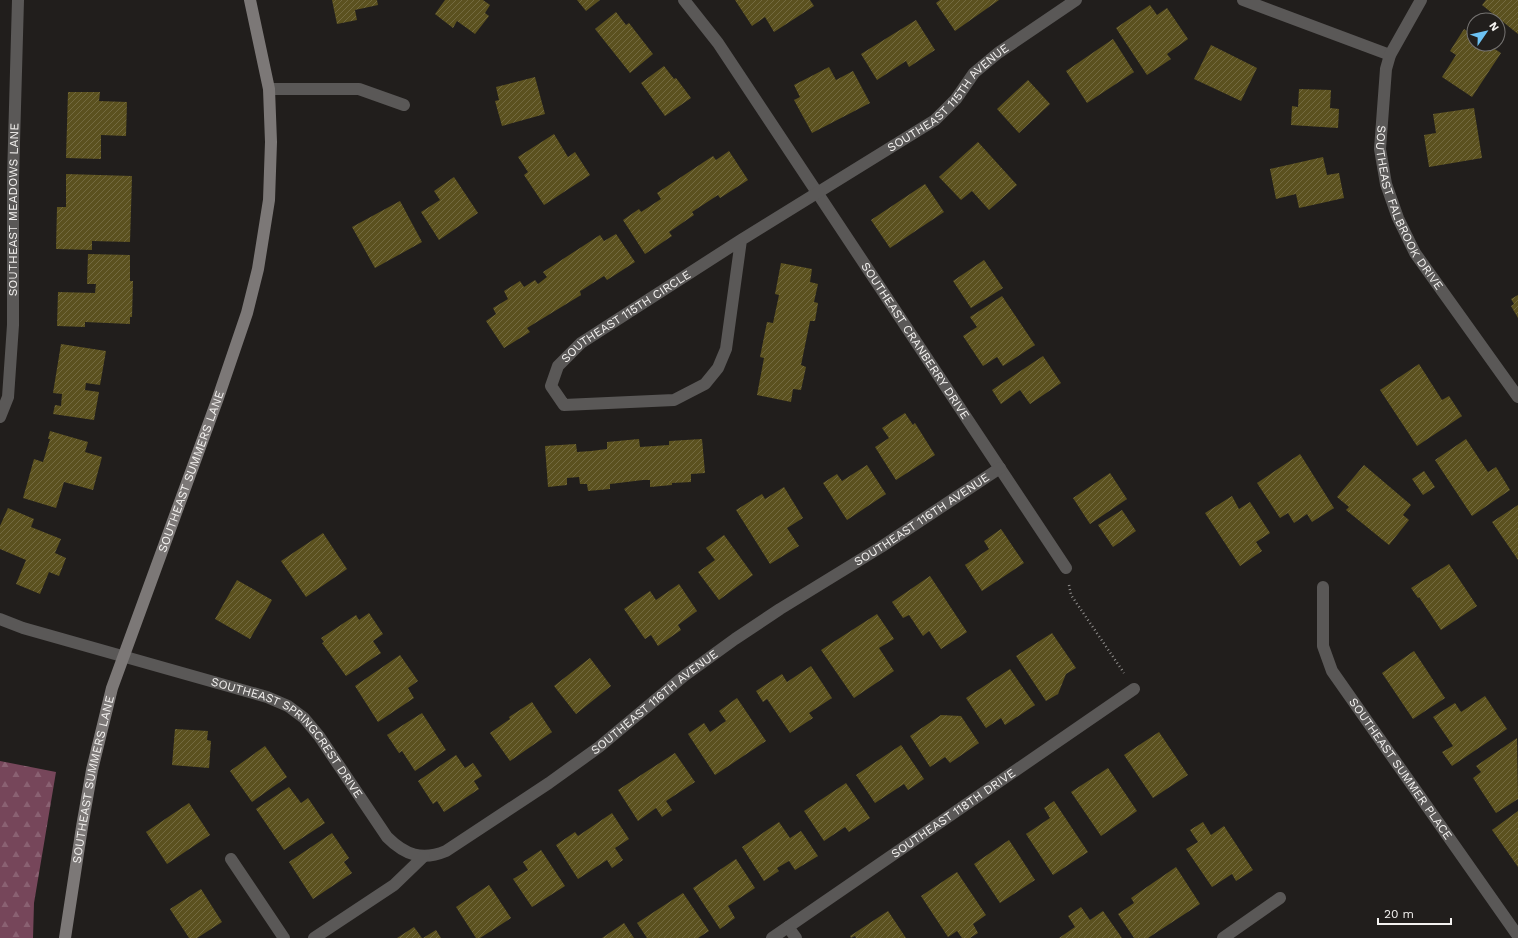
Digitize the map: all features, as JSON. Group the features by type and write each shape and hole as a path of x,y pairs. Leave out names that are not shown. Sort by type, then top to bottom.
{"street":[{"name":"SOUTHEAST MEADOWS LANE","path":"0,417 8,397 13,325 13,178 18,0"},
{"name":"SOUTHEAST SUMMERS LANE","path":"65,938 71,892 92,770 112,688 218,398 253,291 263,247 270,200 271,162 269,89 250,0"},
{"name":"SOUTHEAST CRANBERRY DRIVE","path":"684,0 718,43 1066,568"},
{"name":"SOUTHEAST 115TH AVENUE","path":"817,193 935,120 956,99 974,73 998,53 1076,0"},
{"path":"1243,0 1390,54"},
{"name":"SOUTHEAST FALBROOK DRIVE","path":"1421,0 1390,54 1386,69 1380,149 1386,184 1393,204 1416,253 1518,397"},
{"path":"269,89 359,88 404,105"},
{"name":"SOUTHEAST 115TH CIRCLE","path":"741,240 726,349 718,368 705,384 674,400 564,405 551,386 558,366 581,343 741,240 817,193"},
{"name":"SOUTHEAST 116TH AVENUE","path":"424,856 435,856 446,851 549,784 599,747 684,676 735,639 780,609 881,547 1000,468"},
{"name":"SOUTHEAST SUMMER PLACE","path":"1323,587 1323,646 1332,671 1518,936"},
{"name":"SOUTHEAST SPRINGCREST DRIVE","path":"0,619 23,628 267,697 288,706 304,718 319,736 387,837 398,848 410,854 424,856"},
{"name":"SOUTHEAST 118TH DRIVE","path":"772,938 1134,689"},
{"path":"314,938 394,886 424,856"},
{"path":"231,859 284,938"},
{"path":"1222,938 1280,898"},
{"path":"788,927 796,938"}],"path":[{"path":"1066,568 1071,595 1134,689"}],"green space":[{"path":"0,761 56,772 34,903 33,938 0,938"}],"building":[{"path":"332,0 377,0 378,5 355,10 357,20 337,24"},
{"path":"445,0 483,0 490,5 485,13 489,16 475,34 457,21 453,28 435,14"},
{"path":"577,0 600,0 586,11"},
{"path":"735,0 810,0 814,6 774,32 765,17 752,26"},
{"path":"940,0 999,0 955,31 936,3"},
{"path":"1486,0 1518,0 1518,34 1506,24 1506,12 1491,12 1482,5"},
{"path":"1150,5 1157,15 1167,8 1188,39 1167,54 1171,59 1147,75 1116,28"},
{"path":"616,12 626,25 629,23 653,54 630,73 595,29"},
{"path":"916,20 935,50 909,67 906,61 877,80 861,54"},
{"path":"1464,29 1466,30 1466,52 1501,53 1472,97 1442,77 1456,55 1450,51"},
{"path":"1113,39 1134,72 1087,103 1066,71"},
{"path":"1211,45 1257,68 1241,101 1194,79"},
{"path":"664,66 674,79 676,78 691,98 665,116 641,83"},
{"path":"829,67 836,80 853,71 870,103 812,133 794,100 800,97 794,85"},
{"path":"535,77 545,114 502,126 495,101 499,100 496,87"},
{"path":"1028,80 1050,104 1019,133 997,109"},
{"path":"1299,89 1331,90 1330,108 1339,109 1338,128 1291,125 1292,106 1298,107"},
{"path":"68,92 100,92 99,101 127,102 126,136 101,135 101,159 66,158"},
{"path":"1474,108 1482,158 1429,167 1424,135 1436,133 1433,114"},
{"path":"554,134 568,157 575,152 590,175 544,205 524,175 528,172 518,157"},
{"path":"978,142 1017,185 989,210 972,191 961,200 939,177"},
{"path":"729,151 748,180 720,198 718,195 692,212 694,215 669,232 672,236 645,254 623,220 639,209 641,212 661,199 657,193 713,156 716,160"},
{"path":"1323,157 1327,175 1339,173 1344,198 1299,208 1296,194 1276,199 1270,169"},
{"path":"66,174 132,176 130,242 92,241 92,250 56,249 57,207 66,207"},
{"path":"454,177 478,213 439,240 421,212 440,200 434,191"},
{"path":"925,184 944,212 890,248 871,220"},
{"path":"400,201 422,242 375,268 352,227"},
{"path":"616,234 635,262 607,280 604,276 580,291 581,295 527,328 530,332 504,348 486,321 496,314 493,308 508,299 504,291 520,281 524,287 535,280 538,284 547,277 543,272 600,235 604,241"},
{"path":"88,254 130,255 130,281 133,281 132,317 130,317 130,324 85,322 85,327 57,326 58,292 95,293 96,284 87,284"},
{"path":"984,260 1003,288 971,308 953,281"},
{"path":"781,263 812,269 810,282 818,284 814,302 818,303 815,321 810,321 801,365 806,367 801,390 793,389 791,402 757,395 764,358 760,357 767,322 773,323 779,295 775,294"},
{"path":"1518,295 1518,318 1511,306 1514,304 1511,299"},
{"path":"1002,296 1035,345 1003,366 997,357 983,366 963,336 977,327 970,317"},
{"path":"61,344 106,351 100,385 86,383 85,390 99,392 94,420 53,414 55,405 61,406 62,394 53,393"},
{"path":"1043,356 1061,383 1030,404 1020,390 1001,404 992,390"},
{"path":"1419,364 1442,400 1449,396 1462,416 1417,446 1380,390"},
{"path":"905,413 913,425 915,423 935,455 896,480 875,447 889,438 882,428"},
{"path":"50,431 88,442 85,452 102,457 93,490 64,482 56,508 23,498 34,459 43,462 50,439 48,439"},
{"path":"639,439 640,447 669,445 669,441 702,439 705,473 691,474 691,482 672,483 672,485 650,487 650,480 643,480 610,484 610,489 588,491 587,484 580,484 579,477 567,478 567,485 548,487 545,446 576,444 577,452 591,451 607,449 607,442"},
{"path":"1466,439 1488,472 1496,467 1510,490 1472,516 1435,460"},
{"path":"1300,454 1334,508 1312,522 1307,514 1294,523 1288,513 1280,518 1257,483"},
{"path":"867,465 886,494 847,520 823,483 837,474 842,481"},
{"path":"1364,465 1411,505 1403,515 1409,520 1389,545 1346,510 1349,507 1337,497"},
{"path":"1424,471 1435,487 1423,495 1412,479"},
{"path":"1110,473 1127,499 1090,524 1073,498"},
{"path":"784,487 803,518 787,528 799,546 770,564 736,510 762,494 765,499"},
{"path":"1232,496 1239,509 1250,502 1270,533 1256,542 1262,551 1240,566 1205,513"},
{"path":"1518,505 1518,560 1492,522"},
{"path":"8,508 34,519 31,527 61,539 55,553 66,558 59,576 49,572 40,594 16,584 26,560 0,549 0,526"},
{"path":"1122,510 1136,531 1113,547 1098,525"},
{"path":"1001,529 1024,563 982,591 965,565 989,549 984,541"},
{"path":"323,533 347,569 306,597 281,561"},
{"path":"724,535 753,575 719,600 698,572 715,560 706,548"},
{"path":"1449,564 1477,606 1441,630 1419,597 1418,598 1411,588"},
{"path":"930,576 967,632 941,649 929,631 923,636 909,615 903,618 892,602"},
{"path":"237,580 272,600 250,639 215,619"},
{"path":"679,584 697,611 678,625 681,630 658,646 651,635 645,639 624,609 650,591 656,600"},
{"path":"369,613 383,634 373,641 381,653 346,676 322,643 324,642 321,638 356,615 359,620"},
{"path":"877,614 894,639 879,648 894,671 854,698 821,650"},
{"path":"1052,633 1076,668 1066,674 1058,694 1046,701 1016,656"},
{"path":"1414,651 1445,698 1413,719 1382,673"},
{"path":"400,655 418,681 408,688 414,698 378,722 355,686"},
{"path":"590,658 611,686 576,714 554,686"},
{"path":"811,666 832,698 809,713 813,718 790,733 767,699 763,702 756,691 782,674 787,682"},
{"path":"1010,669 1035,705 1005,725 1001,718 986,728 966,698"},
{"path":"1485,696 1507,729 1452,766 1442,752 1453,746 1433,717 1455,703 1461,712"},
{"path":"737,698 766,741 715,775 688,734 704,723 710,732 726,721 719,711"},
{"path":"532,702 552,732 510,761 490,733 510,719 509,717"},
{"path":"422,713 446,750 415,771 402,751 399,753 387,735"},
{"path":"941,715 961,716 979,743 950,763 945,757 930,767 910,736"},
{"path":"175,729 208,731 207,740 211,741 209,768 172,765"},
{"path":"1159,732 1188,775 1153,798 1124,755"},
{"path":"1517,738 1518,799 1496,813 1473,778 1481,772 1476,766"},
{"path":"901,745 924,779 908,790 904,784 875,803 856,775"},
{"path":"265,746 287,777 252,802 230,771"},
{"path":"675,753 695,782 666,801 672,810 662,817 656,808 638,821 618,790"},
{"path":"456,755 465,768 473,763 482,776 474,781 479,789 444,812 437,801 433,804 418,781"},
{"path":"1108,768 1137,811 1101,836 1071,792"},
{"path":"846,783 870,818 849,832 845,827 824,841 804,811"},
{"path":"289,787 301,803 308,798 325,823 284,850 256,809"},
{"path":"1054,801 1088,852 1053,875 1026,834 1050,818 1044,808"},
{"path":"189,803 210,835 167,864 146,832"},
{"path":"1518,811 1518,867 1492,830"},
{"path":"612,813 629,839 615,848 623,860 612,868 607,860 578,879 556,845 575,832 578,836"},
{"path":"779,822 790,838 801,831 818,856 795,870 789,861 777,868 779,871 764,881 742,847"},
{"path":"1203,822 1211,835 1224,826 1253,870 1236,881 1232,874 1212,887 1186,849 1198,842 1190,830"},
{"path":"332,833 349,858 344,862 352,873 313,899 289,862"},
{"path":"1009,840 1035,880 1000,903 974,864"},
{"path":"541,850 565,886 532,907 513,879 528,870 523,862"},
{"path":"736,859 755,888 728,906 735,918 720,929 693,888"},
{"path":"1176,867 1200,904 1148,938 1134,938 1118,914 1134,903 1131,898"},
{"path":"957,872 986,915 973,924 978,933 970,938 962,938 957,931 948,937 921,896"},
{"path":"489,885 511,918 480,938 476,938 456,907"},
{"path":"201,889 222,922 197,938 189,938 170,909"},
{"path":"683,893 709,931 698,938 647,938 637,923"},
{"path":"1081,907 1090,920 1103,911 1122,938 1059,938 1075,927 1068,916"},
{"path":"888,911 906,938 856,938 855,936 851,938 850,936"},
{"path":"624,923 634,938 602,938"},
{"path":"414,927 422,938 397,938"},
{"path":"436,930 441,938 423,938"}]}
